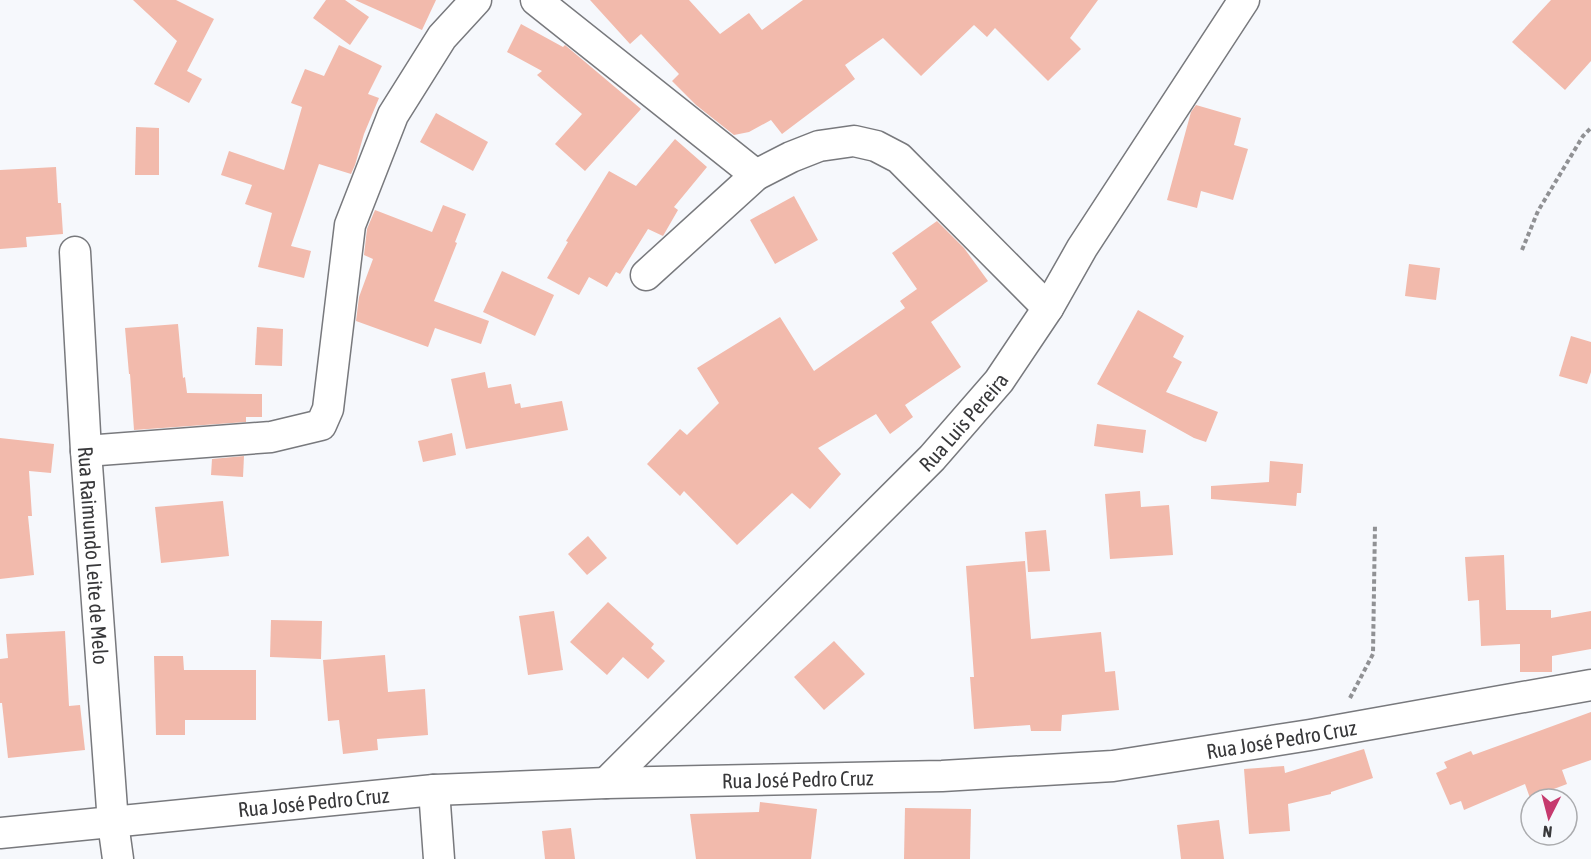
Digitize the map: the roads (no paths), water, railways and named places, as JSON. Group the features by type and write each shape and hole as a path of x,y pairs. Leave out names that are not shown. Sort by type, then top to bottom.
{"street":[{"path":"86,452 271,437 321,425 328,409 350,225 393,115 442,37 476,0"},
{"path":"536,0 756,175"},
{"name":"Rua Luis Pereira","path":"606,783 932,458 999,381 1048,308 1082,248 1244,0"},
{"path":"646,275 756,175 819,146 854,141 876,146 899,158 1048,308"},
{"name":"Rua Raimundo Leite de Melo","path":"75,252 86,452 113,823 118,859"},
{"name":"Rua José Pedro Cruz","path":"0,833 434,790 606,783 942,776 1113,766 1591,685"},
{"path":"434,790 439,859"}]}
